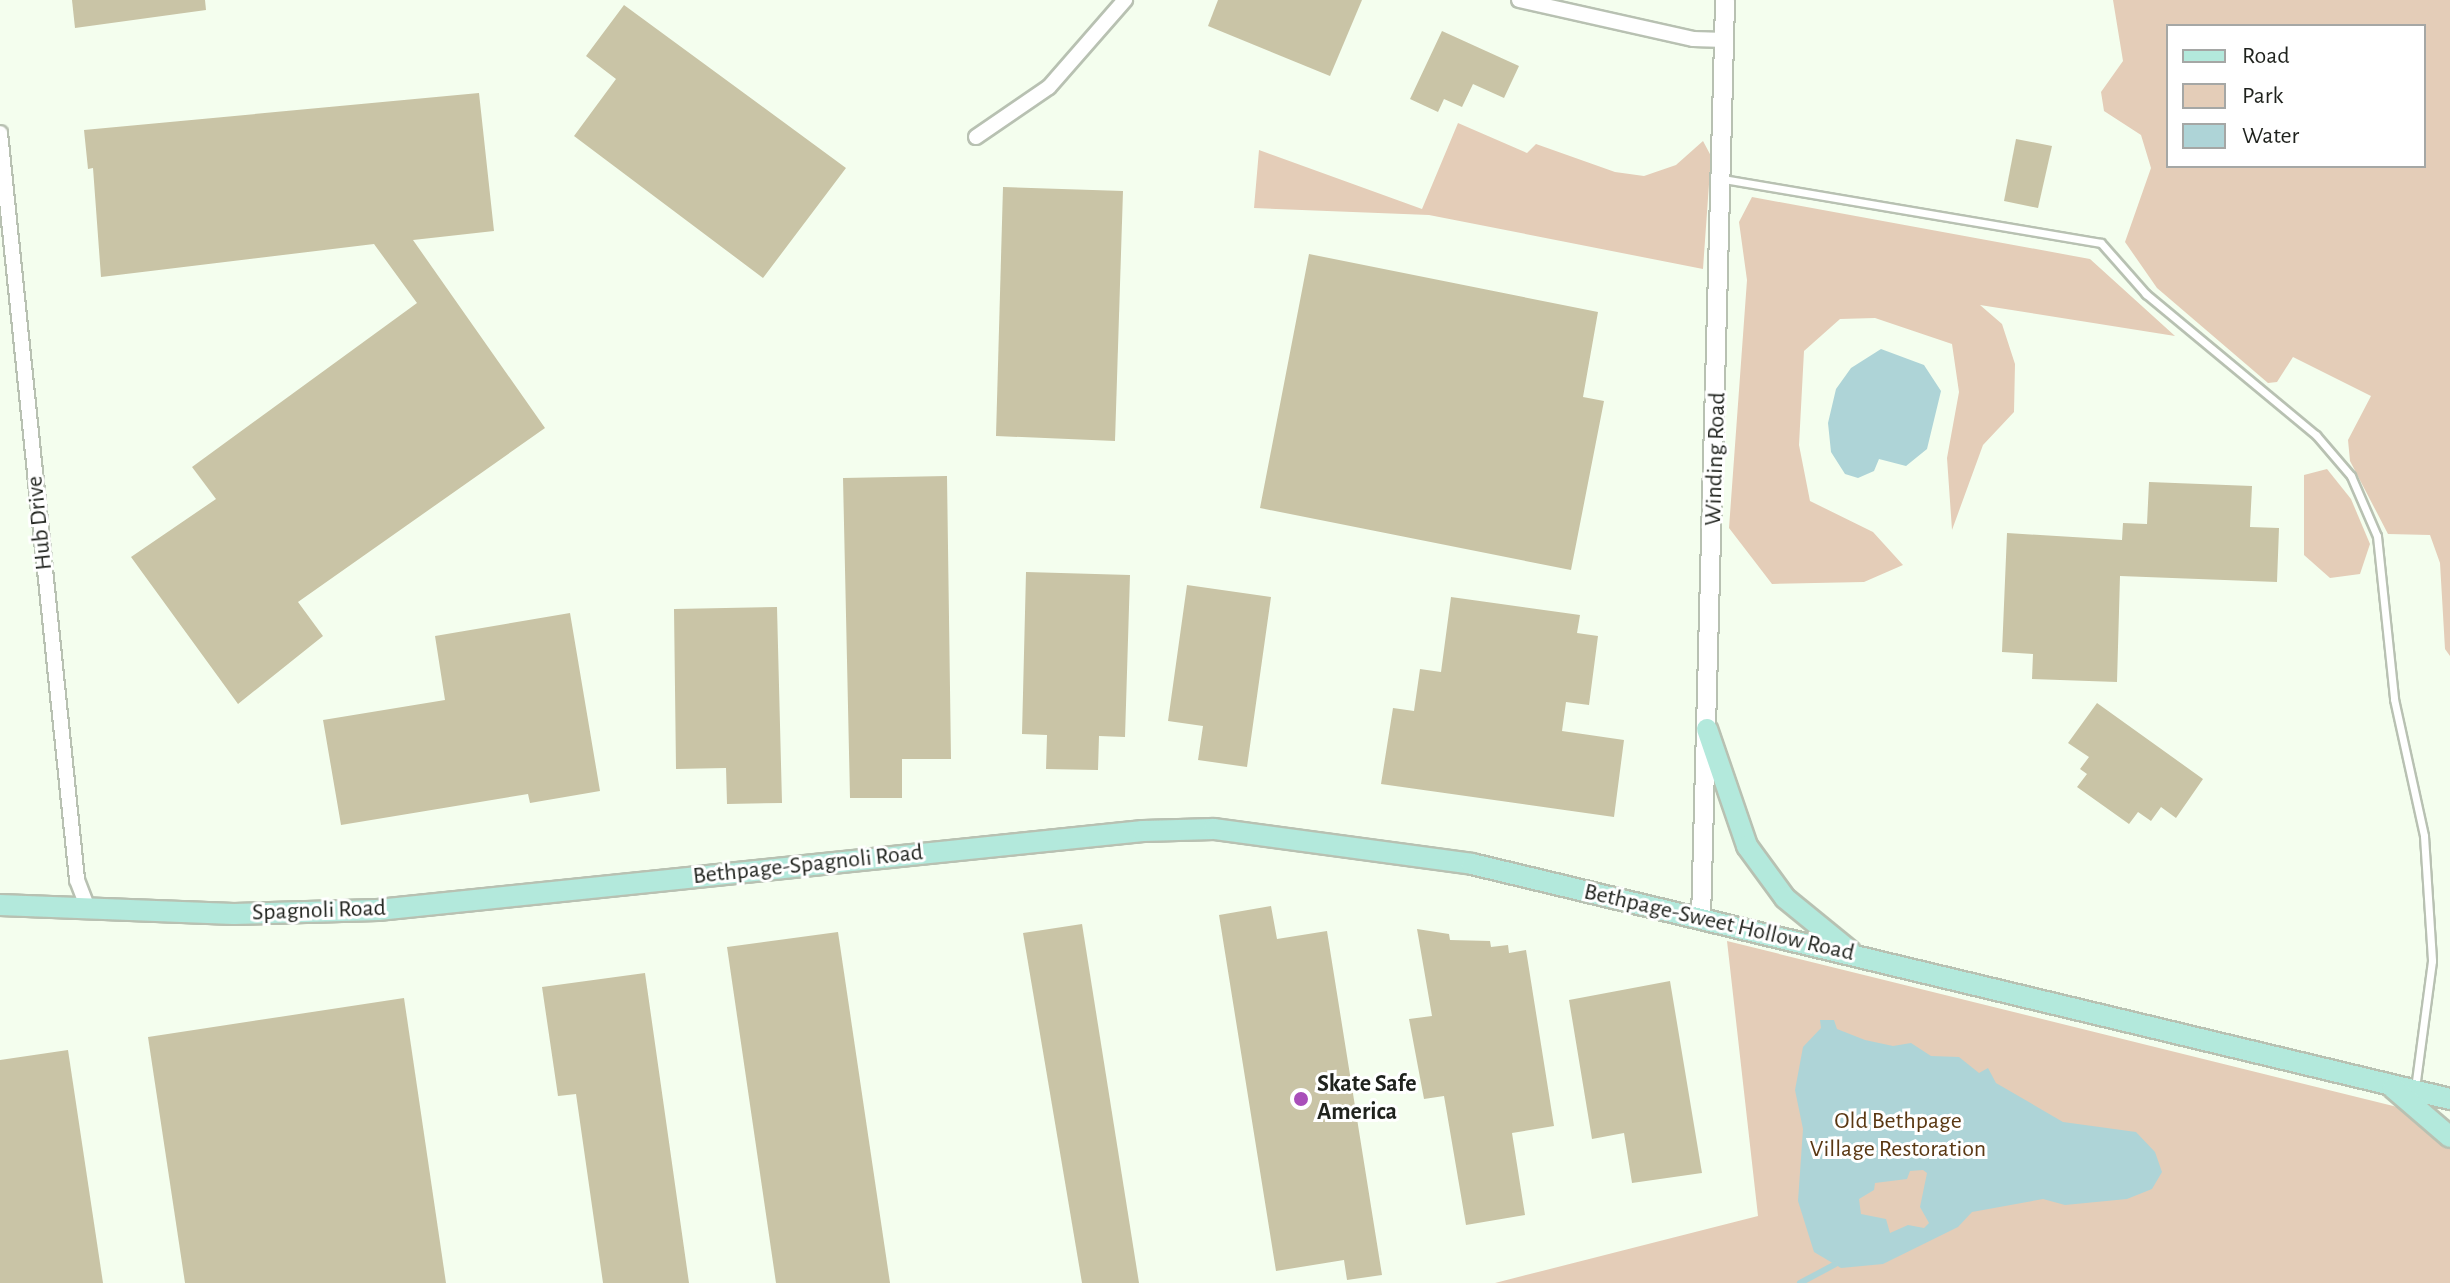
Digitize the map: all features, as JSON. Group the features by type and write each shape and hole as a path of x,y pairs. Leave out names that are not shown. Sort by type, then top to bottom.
{"main road":[{"path":"1707,729 1747,846 1785,898 1856,957"},
{"name":"Bethpage-Sweet Hollow Road","path":"977,848 1159,829 1214,829 1472,864 2450,1099"},
{"name":"Bethpage-Spagnoli Road","path":"638,883 977,848"},
{"name":"Spagnoli Road","path":"0,905 89,911 378,910 638,883"},
{"path":"2390,1086 2450,1137"}],"street":[{"path":"976,137 1049,87 1125,0"},
{"path":"1519,0 1693,39 1725,40"},
{"name":"Winding Road","path":"1701,919 1723,179 1725,0"},
{"name":"Hub Drive","path":"0,133 77,880 89,911"}],"lane":[{"path":"1723,179 2101,243 2146,294 2316,435 2351,476 2377,536 2394,699 2424,836 2432,961 2415,1091"}],"green space":[{"path":"2113,0 2450,0 2450,656 2445,649 2440,563 2430,535 2388,534 2350,461 2348,440 2371,396 2293,357 2277,382 2268,383 2157,288 2125,242 2151,168 2141,135 2104,111 2101,92 2123,61"},
{"path":"1458,123 1527,153 1536,144 1615,172 1644,176 1676,165 1703,141 1711,156 1703,269 1429,215 1254,208 1259,150 1422,209"},
{"path":"1752,197 2090,259 2175,336 1980,305 2002,324 2015,364 2014,412 1983,445 1952,530 1947,458 1959,392 1952,344 1875,318 1840,319 1804,351 1799,445 1810,501 1873,532 1903,565 1864,582 1772,584 1729,528 1747,280 1739,222"},
{"path":"2327,469 2351,499 2370,544 2360,574 2330,578 2304,555 2304,475"},
{"name":"Old Bethpage Village Restoration","path":"1727,941 2450,1120 2450,1283 1495,1283 1758,1216"}],"water":[{"path":"1881,349 1924,365 1941,391 1927,449 1906,466 1879,459 1874,471 1858,478 1845,474 1831,452 1828,423 1836,389 1851,368"},
{"path":"1820,1020 1834,1020 1837,1029 1865,1040 1893,1046 1911,1043 1931,1056 1959,1057 1979,1073 1988,1068 1996,1083 2063,1122 2136,1132 2155,1152 2162,1172 2152,1189 2127,1199 2065,1205 2043,1199 1972,1212 1958,1227 1883,1264 1841,1268 1814,1252 1798,1201 1803,1129 1795,1090 1803,1047 1821,1028","holes":["1923,1170 1927,1173 1920,1207 1929,1223 1924,1228 1908,1225 1890,1233 1886,1219 1861,1214 1859,1199 1874,1190 1875,1183 1907,1179 1910,1171"]}],"building":[{"path":"72,0 205,0 206,10 75,28"},
{"path":"1218,0 1362,0 1330,76 1208,26"},
{"path":"624,5 846,168 763,278 574,136 616,79 586,56"},
{"path":"1442,31 1519,66 1504,98 1473,84 1462,107 1444,99 1438,112 1410,99"},
{"path":"479,93 494,231 413,240 545,428 298,602 323,636 238,704 131,557 216,499 192,467 417,303 374,244 101,277 93,168 88,169 84,130"},
{"path":"2016,139 2052,146 2038,208 2004,201"},
{"path":"1003,187 1123,191 1115,441 996,436"},
{"path":"1309,254 1598,312 1583,397 1604,401 1571,570 1260,508"},
{"path":"947,476 951,759 902,759 902,798 850,798 843,478"},
{"path":"2149,482 2252,486 2250,527 2279,528 2277,582 2120,576 2117,682 2032,679 2033,654 2002,652 2007,533 2122,540 2123,523 2147,524"},
{"path":"1026,572 1130,575 1125,737 1099,736 1098,770 1046,769 1047,735 1022,734"},
{"path":"1187,585 1271,597 1247,767 1198,760 1203,726 1168,721"},
{"path":"1451,597 1580,615 1577,633 1598,636 1589,705 1566,702 1562,731 1624,740 1614,817 1381,784 1393,708 1414,711 1420,669 1441,672"},
{"path":"777,607 782,803 727,804 726,768 676,769 674,609"},
{"path":"570,613 600,791 530,803 528,794 341,825 323,720 445,700 435,636"},
{"path":"2097,703 2203,779 2176,818 2161,807 2151,821 2138,812 2129,824 2077,787 2087,774 2080,769 2089,757 2068,743"},
{"name":"Skate Safe America","path":"1271,906 1277,939 1327,931 1382,1275 1347,1280 1344,1260 1276,1271 1219,915"},
{"path":"1082,924 1139,1283 1082,1283 1023,933"},
{"path":"1417,929 1449,934 1450,940 1490,941 1491,947 1508,945 1509,953 1526,950 1554,1126 1512,1133 1525,1215 1466,1225 1444,1096 1424,1099 1409,1019 1432,1016"},
{"path":"838,932 890,1283 776,1283 727,947"},
{"path":"645,973 689,1283 603,1283 576,1094 558,1096 542,987"},
{"path":"1670,981 1702,1173 1632,1183 1624,1133 1592,1139 1569,1000"},
{"path":"404,998 446,1283 185,1283 148,1037"},
{"path":"68,1050 103,1283 0,1283 0,1060"}],"waterway":[{"path":"1800,1283 1835,1264"}],"place":[{"name":"Skate Safe America","path":"1301,1099"}]}
